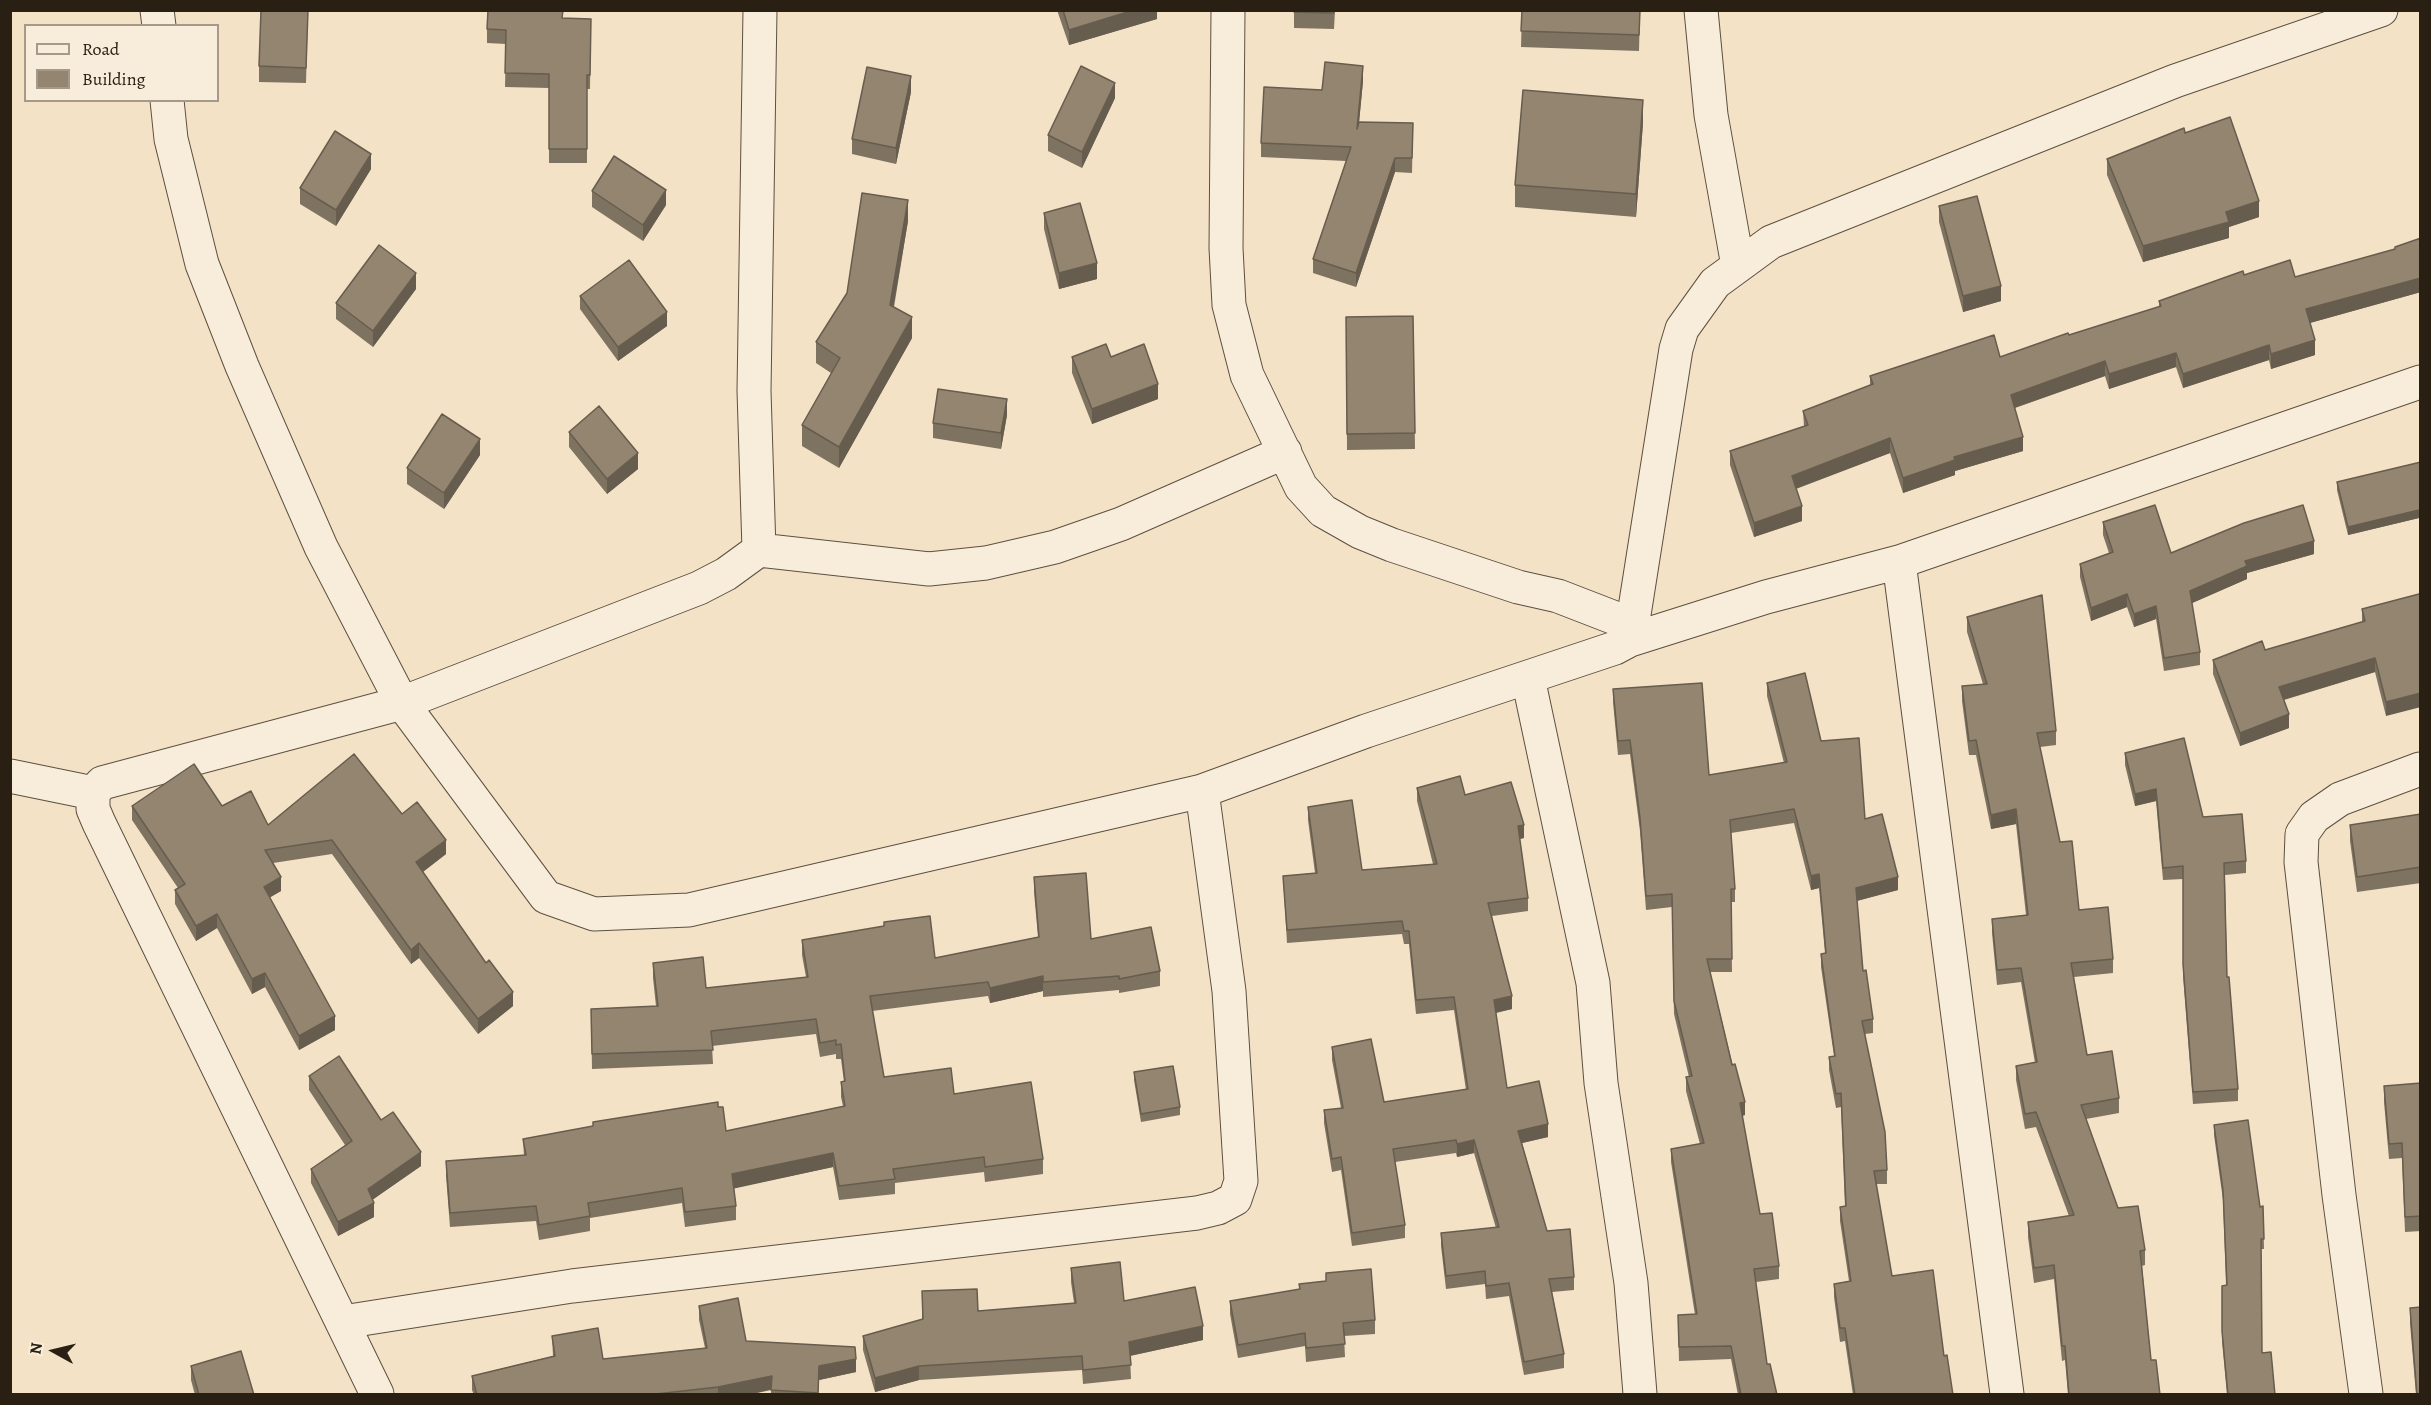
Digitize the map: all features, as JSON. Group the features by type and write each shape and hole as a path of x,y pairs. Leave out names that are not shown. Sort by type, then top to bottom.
{"street":[{"path":"759,550 754,391 760,10"},
{"path":"1228,10 1226,248 1229,305 1247,375 1301,488 1323,511 1360,532 1518,587 1558,596 1632,633"},
{"path":"1701,10 1711,116 1738,266"},
{"path":"1632,633 1676,349 1682,329 1715,283 1771,242 2175,81 2381,10"},
{"path":"167,102 171,139 206,274 242,366 321,547 402,703 546,897 594,914 689,910 1202,791 1366,731 1615,648 1632,633 1899,562 2421,382"},
{"path":"377,1395 99,823 93,809 93,793 102,783 402,703 699,588 726,574 759,550 929,569 986,563 1055,547 1121,524 1285,452"},
{"path":"1899,562 2007,1395"},
{"path":"1528,678 1593,983 1602,1083 1631,1283 1640,1395"},
{"path":"2366,1395 2321,1040 2301,862 2302,834 2314,817 2340,799 2421,769"},
{"path":"10,776 93,793"},
{"path":"343,1322 572,1286 1197,1213 1218,1208 1235,1199 1241,1180 1229,991 1202,791"}],"building":[{"path":"261,10 308,10 306,68 259,66"},
{"path":"488,10 563,10 562,18 591,19 590,75 587,75 587,149 549,149 549,74 505,73 506,30 487,29"},
{"path":"1063,10 1134,10 1069,30"},
{"path":"1294,10 1334,10 1334,13 1294,12"},
{"path":"1522,10 1640,10 1639,35 1521,31"},
{"path":"1325,62 1363,66 1357,129 1359,122 1413,123 1412,158 1395,158 1356,273 1313,259 1351,147 1261,143 1264,87 1322,90"},
{"path":"1081,66 1115,83 1082,152 1048,135"},
{"path":"867,67 911,76 896,148 852,139"},
{"path":"1523,90 1643,100 1636,194 1515,185"},
{"path":"2230,117 2259,201 2226,212 2229,222 2143,246 2107,159 2184,128 2185,133"},
{"path":"335,131 371,154 336,210 300,188"},
{"path":"614,156 666,190 643,225 592,191"},
{"path":"862,193 908,200 890,305 912,317 839,447 802,425 840,358 816,342 847,293"},
{"path":"1977,196 2001,286 1963,296 1939,206"},
{"path":"1080,203 1097,263 1059,273 1044,213"},
{"path":"2421,238 2421,278 2306,309 2315,340 2271,354 2269,345 2183,374 2176,353 2109,374 2105,361 2011,395 2023,437 1954,457 1955,460 1903,478 1890,438 1792,476 1802,506 1754,523 1730,451 1808,425 1803,411 1873,384 1870,376 1994,335 2000,357 2068,333 2069,335 2161,306 2159,301 2243,271 2244,275 2290,260 2295,277 2395,249 2395,247"},
{"path":"379,245 416,273 373,331 336,303"},
{"path":"629,260 667,312 618,347 580,296"},
{"path":"1413,316 1415,433 1347,434 1346,317"},
{"path":"1106,344 1111,357 1144,344 1158,384 1092,409 1072,357"},
{"path":"938,389 1007,399 1001,433 933,423"},
{"path":"599,406 638,453 607,479 569,432"},
{"path":"442,414 480,439 444,493 407,468"},
{"path":"2421,462 2421,512 2419,513 2419,510 2348,527 2337,482"},
{"path":"2155,505 2171,553 2244,523 2303,505 2314,541 2245,561 2247,566 2190,591 2200,652 2164,658 2156,606 2134,614 2127,594 2091,608 2080,564 2113,552 2103,522"},
{"path":"2419,594 2421,598 2421,693 2386,702 2375,658 2279,687 2289,714 2240,733 2213,660 2262,641 2265,650 2365,621 2362,609"},
{"path":"2042,595 2056,731 2037,733 2060,842 2072,841 2079,910 2108,907 2113,959 2071,963 2087,1055 2112,1051 2119,1098 2081,1105 2118,1208 2138,1206 2145,1250 2140,1251 2151,1360 2156,1360 2160,1395 2069,1395 2054,1265 2034,1268 2028,1222 2074,1215 2036,1112 2025,1114 2016,1066 2037,1062 2021,968 1997,970 1992,919 2028,915 2016,809 1991,815 1976,740 1969,741 1962,686 1987,684 1967,617"},
{"path":"1805,673 1821,741 1859,738 1865,819 1882,814 1898,877 1856,888 1863,971 1866,970 1873,1019 1862,1021 1885,1132 1887,1170 1874,1171 1892,1276 1933,1270 1944,1356 1947,1355 1953,1395 1855,1395 1845,1328 1840,1328 1834,1284 1851,1281 1840,1207 1846,1206 1841,1093 1836,1094 1829,1057 1835,1056 1821,954 1826,953 1819,874 1811,876 1794,809 1730,820 1735,889 1731,889 1732,959 1707,959 1732,1065 1735,1064 1745,1102 1740,1103 1760,1214 1772,1213 1779,1266 1754,1269 1767,1364 1770,1364 1777,1395 1741,1395 1731,1346 1679,1347 1678,1315 1697,1314 1671,1149 1704,1143 1686,1077 1692,1076 1674,1001 1672,894 1646,896 1640,818 1630,740 1618,741 1613,689 1702,683 1709,775 1787,762 1767,683"},
{"path":"2184,738 2203,817 2242,814 2246,861 2224,863 2227,977 2229,977 2238,1089 2193,1092 2183,964 2183,866 2163,868 2156,789 2135,794 2125,753"},
{"path":"354,754 402,814 417,802 446,840 416,862 486,963 489,960 513,992 478,1019 419,943 411,950 332,840 265,850 281,877 264,887 335,1016 299,1036 265,973 252,979 217,914 196,926 175,890 185,884 132,806 194,764 222,806 251,791 268,825"},
{"path":"1460,776 1465,795 1511,782 1524,825 1518,826 1528,898 1488,903 1512,996 1494,1000 1507,1088 1539,1081 1548,1124 1518,1131 1547,1231 1570,1229 1574,1277 1549,1279 1564,1354 1524,1362 1509,1283 1486,1286 1485,1271 1446,1276 1441,1233 1499,1227 1474,1140 1457,1144 1456,1140 1393,1149 1405,1225 1352,1233 1341,1157 1332,1159 1324,1110 1343,1108 1332,1047 1371,1039 1384,1102 1468,1089 1454,997 1416,1000 1409,931 1404,931 1402,921 1287,930 1283,876 1317,873 1308,807 1352,800 1362,870 1437,864 1417,788"},
{"path":"2421,814 2421,867 2357,877 2350,825"},
{"path":"1086,873 1091,939 1151,927 1160,971 1119,979 1119,976 1043,982 1043,976 990,988 988,982 870,996 884,1077 951,1068 954,1094 1031,1082 1043,1159 985,1167 984,1157 893,1169 895,1179 839,1186 833,1153 732,1174 736,1206 685,1212 682,1188 588,1203 590,1216 539,1225 536,1206 450,1213 446,1161 526,1155 523,1139 593,1126 593,1122 718,1102 718,1107 723,1107 726,1131 845,1106 841,1082 845,1081 841,1044 836,1045 836,1040 820,1043 816,1019 711,1031 713,1050 592,1054 591,1009 658,1006 653,963 703,957 706,988 808,977 802,940 884,926 884,922 930,916 935,958 1039,937 1034,877"},
{"path":"339,1056 381,1120 393,1112 421,1152 368,1189 374,1203 338,1222 311,1169 352,1141 309,1076"},
{"path":"1173,1066 1180,1107 1141,1114 1134,1072"},
{"path":"2421,1083 2421,1216 2405,1217 2402,1143 2389,1144 2384,1086"},
{"path":"2248,1120 2260,1207 2263,1206 2262,1353 2271,1352 2275,1395 2228,1395 2222,1331 2222,1286 2227,1285 2223,1190 2214,1125"},
{"path":"1120,1262 1124,1301 1195,1287 1203,1326 1129,1342 1131,1365 1083,1370 1082,1356 919,1366 875,1378 863,1336 923,1319 922,1291 977,1289 978,1311 1076,1303 1071,1268"},
{"path":"1371,1269 1375,1320 1343,1323 1345,1344 1306,1348 1305,1333 1238,1345 1230,1301 1300,1289 1299,1284 1326,1281 1326,1273"},
{"path":"738,1298 746,1341 855,1347 856,1359 819,1366 818,1393 771,1390 772,1376 718,1387 647,1395 477,1395 472,1376 555,1356 552,1336 598,1328 603,1359 707,1348 699,1306"},
{"path":"2421,1307 2421,1395 2417,1395 2410,1308"},
{"path":"241,1351 254,1395 199,1395 191,1366"}]}
